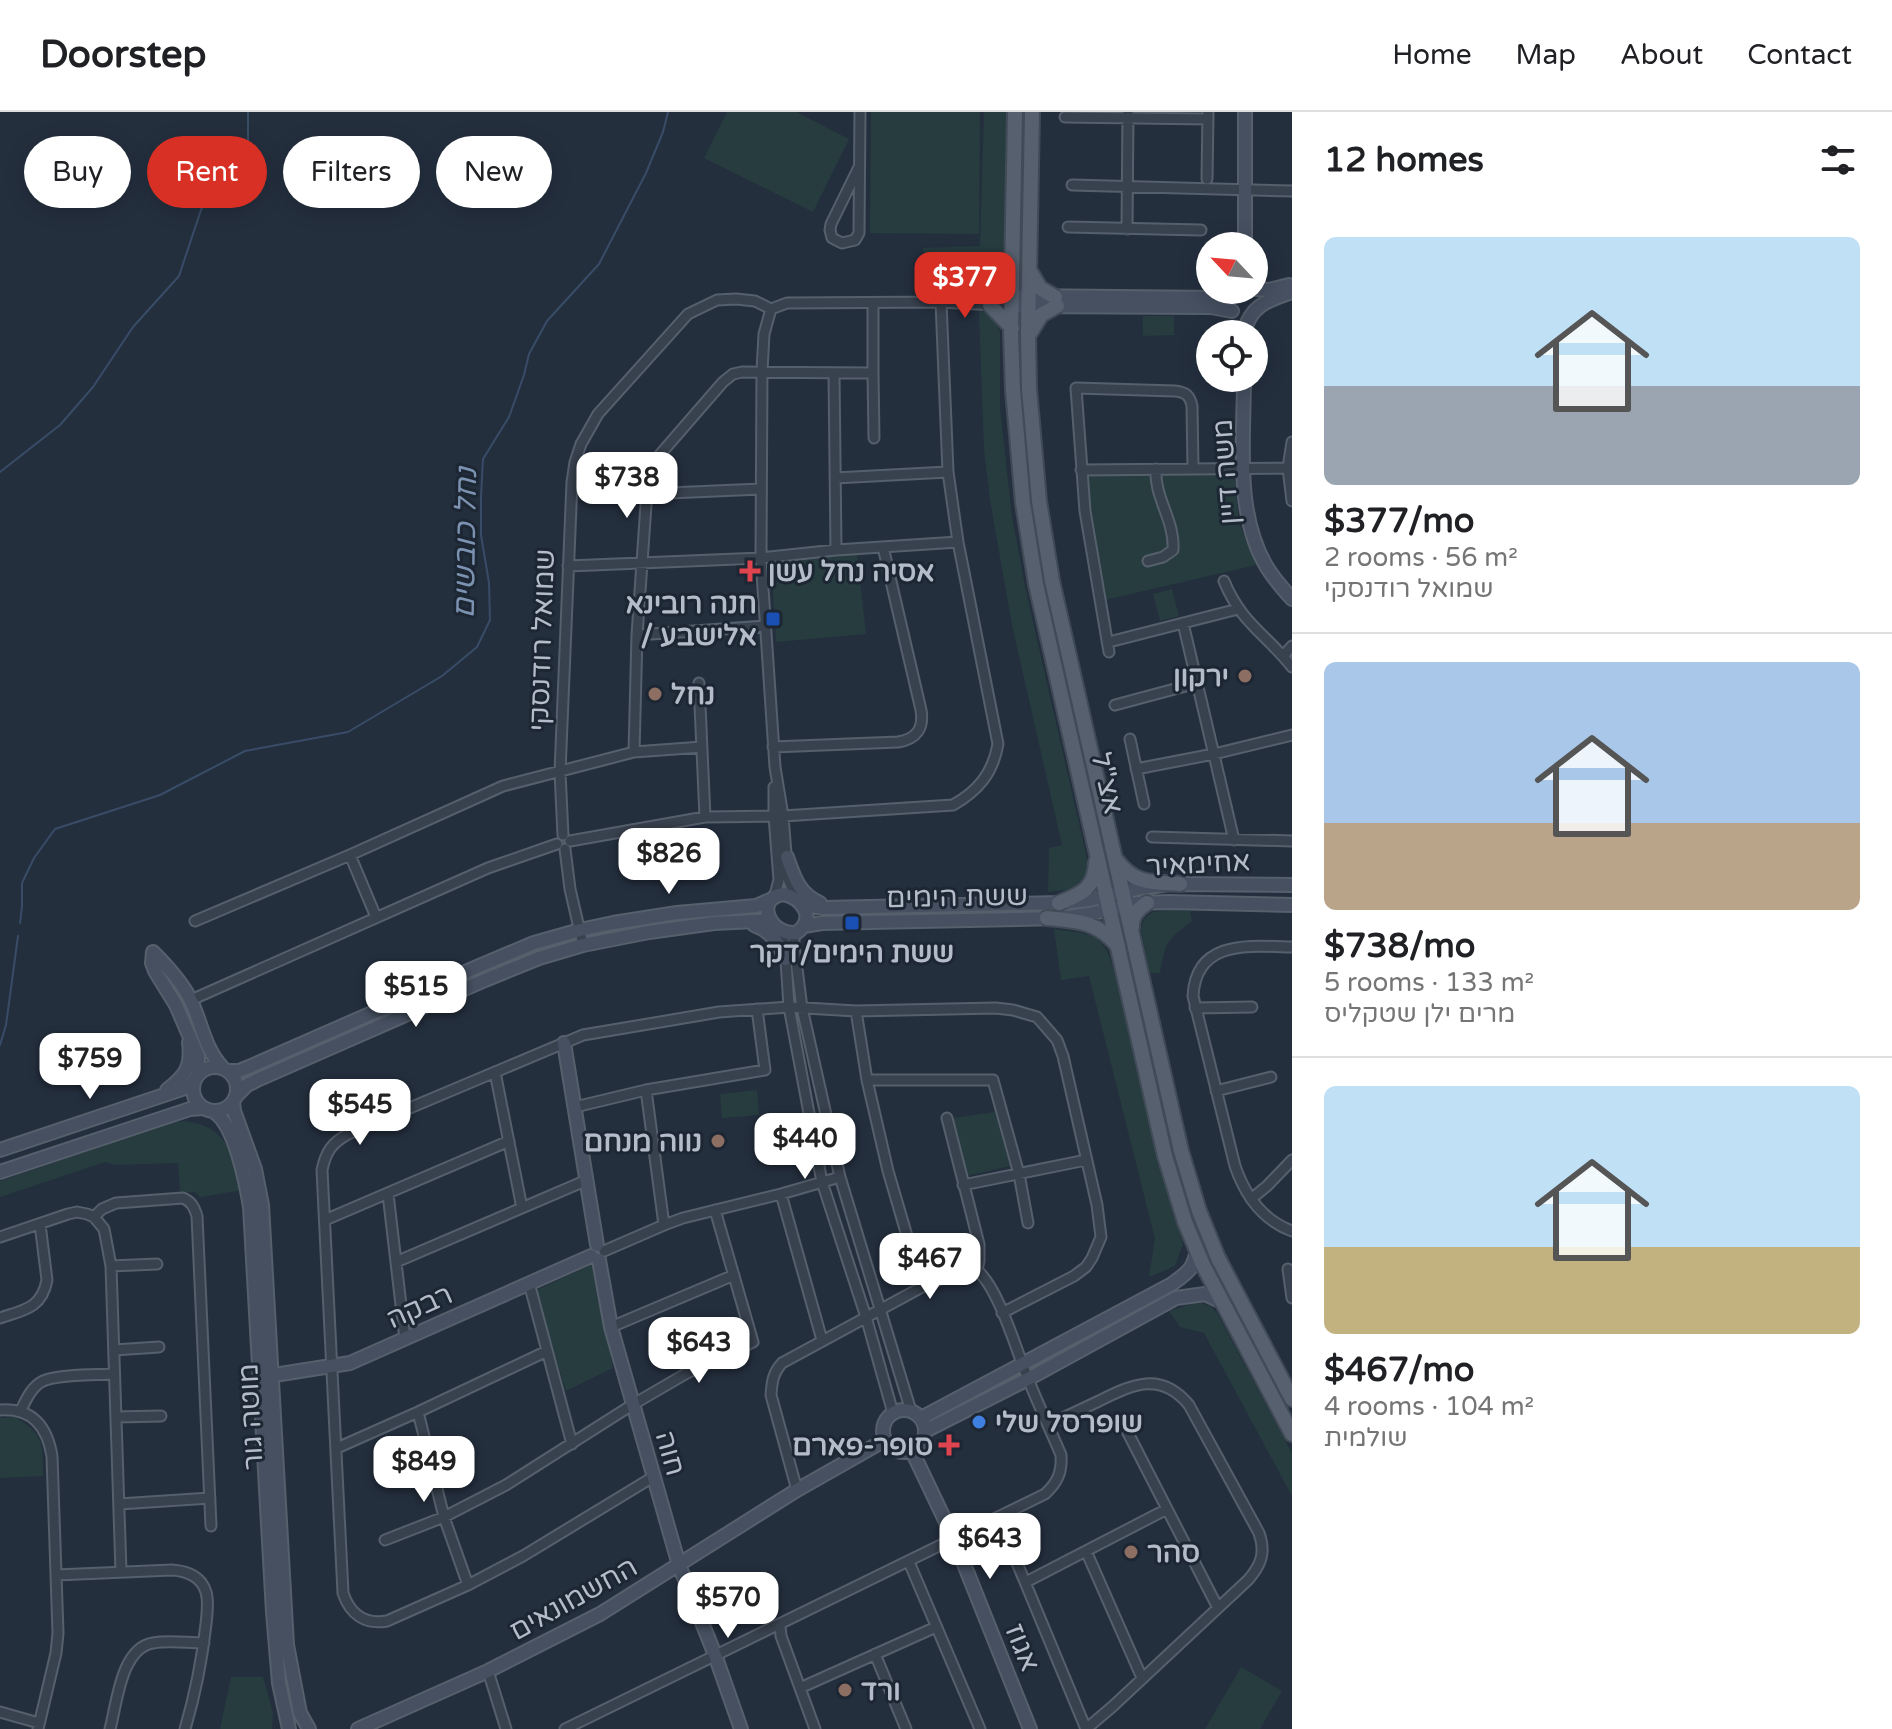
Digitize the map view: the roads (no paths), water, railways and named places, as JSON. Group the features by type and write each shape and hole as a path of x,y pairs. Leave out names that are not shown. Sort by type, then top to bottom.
{"main road":[{"name":"אצ\"ל","path":"1015,112 1012,328 1015,431 1029,546 1165,1156 1185,1222 1197,1249 1292,1434"},
{"name":"אצ\"ל","path":"1032,112 1028,337 1031,430 1045,543 1181,1151 1199,1211 1223,1269 1292,1399"},
{"path":"1012,328 991,300 1014,264"},
{"path":"1028,337 1041,315 1056,302 1040,288 1030,272"},
{"path":"1059,903 1089,887 1096,871 1097,854"},
{"path":"1115,859 1124,870 1141,881 1180,884"},
{"path":"1132,936 1134,915 1147,903"},
{"path":"1047,918 1090,924 1118,946"}],"street":[{"path":"859,167 831,224 832,238 842,243 855,240 859,233 860,112"},
{"path":"1245,112 1245,232"},
{"path":"1127,229 1128,115"},
{"path":"1065,117 1208,116 1207,179"},
{"path":"1072,185 1292,191"},
{"path":"1068,227 1201,230"},
{"path":"1268,288 1292,284"},
{"path":"1229,304 1244,334 1246,324 1256,311 1271,299 1292,292"},
{"path":"1056,302 1196,299"},
{"name":"שמואל רודנסקי","path":"583,945 570,889 560,772 572,482 581,444 598,414 688,314 717,300 755,301 771,309 787,303 1056,302"},
{"path":"191,1000 488,868 564,842 705,817 778,816 953,805 968,796 989,773 998,744 958,542 948,472 941,302"},
{"path":"1056,302 1211,307 1234,313"},
{"path":"873,303 874,438"},
{"path":"1256,311 1259,304"},
{"path":"771,309 764,334 762,371 761,558 778,816 779,880 767,909 785,944 789,1007 822,1182 893,1413"},
{"path":"634,752 641,563 651,467 733,374 762,371 873,373"},
{"path":"834,373 836,550"},
{"path":"1193,469 1192,406 1187,394 1076,388 1081,470 1090,542 1109,647 1238,609"},
{"name":"משה דיין","path":"1244,392 1244,468 1251,530 1267,568 1292,599"},
{"path":"1292,442 1288,468 1292,501"},
{"path":"1081,470 1288,468"},
{"path":"1148,561 1173,550 1165,507 1160,502 1156,469"},
{"path":"835,478 948,472"},
{"path":"646,494 761,489"},
{"path":"568,566 761,558 958,542"},
{"path":"773,747 898,742 919,733 921,710 883,547"},
{"path":"1224,581 1232,601 1249,623 1292,667"},
{"path":"1183,623 1234,840"},
{"path":"637,635 766,626"},
{"path":"1283,656 1292,646"},
{"path":"699,683 705,817"},
{"path":"1115,705 1197,683"},
{"path":"1136,769 1292,735"},
{"path":"1130,739 1144,804"},
{"path":"195,921 503,786 634,752 702,747"},
{"path":"778,816 787,857 804,894 825,905 843,907"},
{"path":"1152,837 1292,841"},
{"path":"350,855 376,917"},
{"path":"787,857 788,879 806,915 794,937 802,1008 840,1177 919,1420 922,1443 912,1451 896,1451 885,1440 885,1422 899,1410 919,1420 1028,1379 1176,1298 1205,1294 1222,1302"},
{"name":"אחימאיר","path":"1108,903 1158,885 1292,885"},
{"path":"0,1150 182,1089 209,1067 239,1071 519,949 580,930 677,913 756,906 774,897 789,895 799,902"},
{"name":"אחימאיר","path":"1124,899 1147,903 1292,905"},
{"name":"ששת הימים","path":"799,902 823,908 1108,903"},
{"name":"ששת הימים","path":"801,929 822,923 1077,917 1108,903"},
{"path":"743,921 766,930 779,944 786,959"},
{"path":"0,1172 180,1113 228,1107 247,1085 257,1080 539,958 583,945 679,928 766,921 790,934 801,929"},
{"path":"1292,947 1229,949 1208,959 1200,967 1193,984 1195,1008 1241,1183 1271,1220 1292,1231"},
{"path":"208,1110 194,1097 198,1056 176,1005 155,971 153,952 191,1000 210,1052 236,1082 235,1099"},
{"path":"653,1477 523,1556 468,1585 387,1621 376,1623 364,1620 351,1610 343,1593 322,1170 330,1146 337,1140 583,1035 719,1012 789,1007 856,1011 996,1008 1024,1012 1037,1017 1057,1040 1063,1056 1101,1237 1086,1267 1002,1313"},
{"path":"1195,1008 1252,1007"},
{"path":"575,1107 646,1090 765,1070 757,1009"},
{"path":"856,1011 867,1080 888,1171 922,1287"},
{"path":"157,1098 181,1079 187,1070 190,1053 187,1031"},
{"name":"חוה","path":"564,1043 611,1327 679,1565 715,1655 737,1727"},
{"path":"495,1072 522,1208"},
{"path":"1216,1091 1271,1077"},
{"path":"867,1080 993,1080 1019,1174 1028,1223"},
{"path":"646,1090 664,1225"},
{"name":"מוטה גור","path":"235,1099 234,1111 255,1169 262,1205 275,1647 289,1729"},
{"name":"מוטה גור","path":"208,1110 220,1115 230,1133 244,1173 250,1207 287,1645 300,1713 309,1729"},
{"path":"180,1113 210,1118 230,1133"},
{"path":"565,1729 581,1726 715,1655 1045,1494 1054,1486 1062,1468 1061,1455 1002,1313 987,1282 977,1270 979,1244 947,1118"},
{"path":"325,1220 509,1141"},
{"path":"963,1185 1086,1160"},
{"path":"1251,1199 1292,1160"},
{"name":"רבקה","path":"266,1376 350,1363 664,1225 840,1177"},
{"path":"396,1262 587,1180"},
{"path":"388,1194 405,1339"},
{"path":"781,1194 822,1340"},
{"path":"94,1217 102,1209 116,1203 183,1198 194,1207 197,1216 211,1526"},
{"path":"385,1540 444,1517 506,1485 687,1373 753,1342 715,1210"},
{"path":"0,1237 77,1212 94,1217 104,1229 111,1266 121,1572"},
{"path":"0,1318 35,1304 46,1289 40,1224"},
{"path":"919,1420 1172,1284 1195,1262 1197,1249"},
{"path":"111,1266 157,1264"},
{"path":"1288,1269 1292,1298"},
{"path":"797,1490 771,1395 775,1371 782,1363 822,1340 922,1287 962,1270 977,1270"},
{"path":"611,1327 734,1275"},
{"path":"529,1283 572,1444"},
{"path":"114,1350 159,1347"},
{"path":"337,1448 547,1351"},
{"path":"20,1412 34,1388 44,1381 114,1374"},
{"path":"998,1517 1086,1729 1218,1608 1262,1561 1259,1533 1189,1405 1176,1392 1152,1383 1138,1384 1048,1425"},
{"path":"0,1410 20,1412 39,1422 50,1442 58,1633 39,1726 0,1712"},
{"path":"418,1412 444,1517 468,1585"},
{"path":"116,1417 161,1416"},
{"path":"1128,1433 1218,1608"},
{"name":"החשמונאים","path":"358,1729 488,1671 600,1614 797,1490 885,1440"},
{"name":"אגוז","path":"912,1451 954,1539 1030,1729"},
{"path":"119,1504 210,1498"},
{"path":"1026,1582 1167,1509"},
{"path":"1086,1551 1142,1678"},
{"path":"909,1562 980,1729"},
{"path":"56,1575 172,1570 184,1571 200,1582 206,1592 208,1606 204,1643 185,1729"},
{"path":"780,1625 781,1636 815,1729"},
{"path":"800,1688 936,1627"},
{"path":"110,1729 126,1667 138,1648 154,1642 204,1643"},
{"path":"875,1654 906,1729"},
{"path":"488,1671 506,1729"}],"waterway":[{"path":"0,472 60,425 93,387 133,327 179,276 201,210 216,181 248,155 248,112"},
{"name":"נחל כובשים","path":"20,923 22,883 34,858 55,829 160,795 245,751 348,732 442,676 477,647 490,620 489,583 481,535 483,459 509,417 529,354 547,321 599,264 646,173 668,112"},
{"name":"נחל כובשים","path":"0,1045 6,1025 18,936"}],"place":[{"name":"אסיה נחל עשן","path":"750,571"},
{"name":"חנה רובינא / אלישבע","path":"773,619"},
{"name":"ירקון","path":"1245,676"},
{"name":"נחל","path":"655,694"},
{"name":"ששת הימים/דקר","path":"852,923"},
{"name":"נווה מנחם","path":"718,1141"},
{"name":"שופרסל שלי","path":"979,1422"},
{"name":"סופר-פארם","path":"949,1445"},
{"name":"סהר","path":"1131,1552"},
{"name":"ורד","path":"845,1690"}]}
